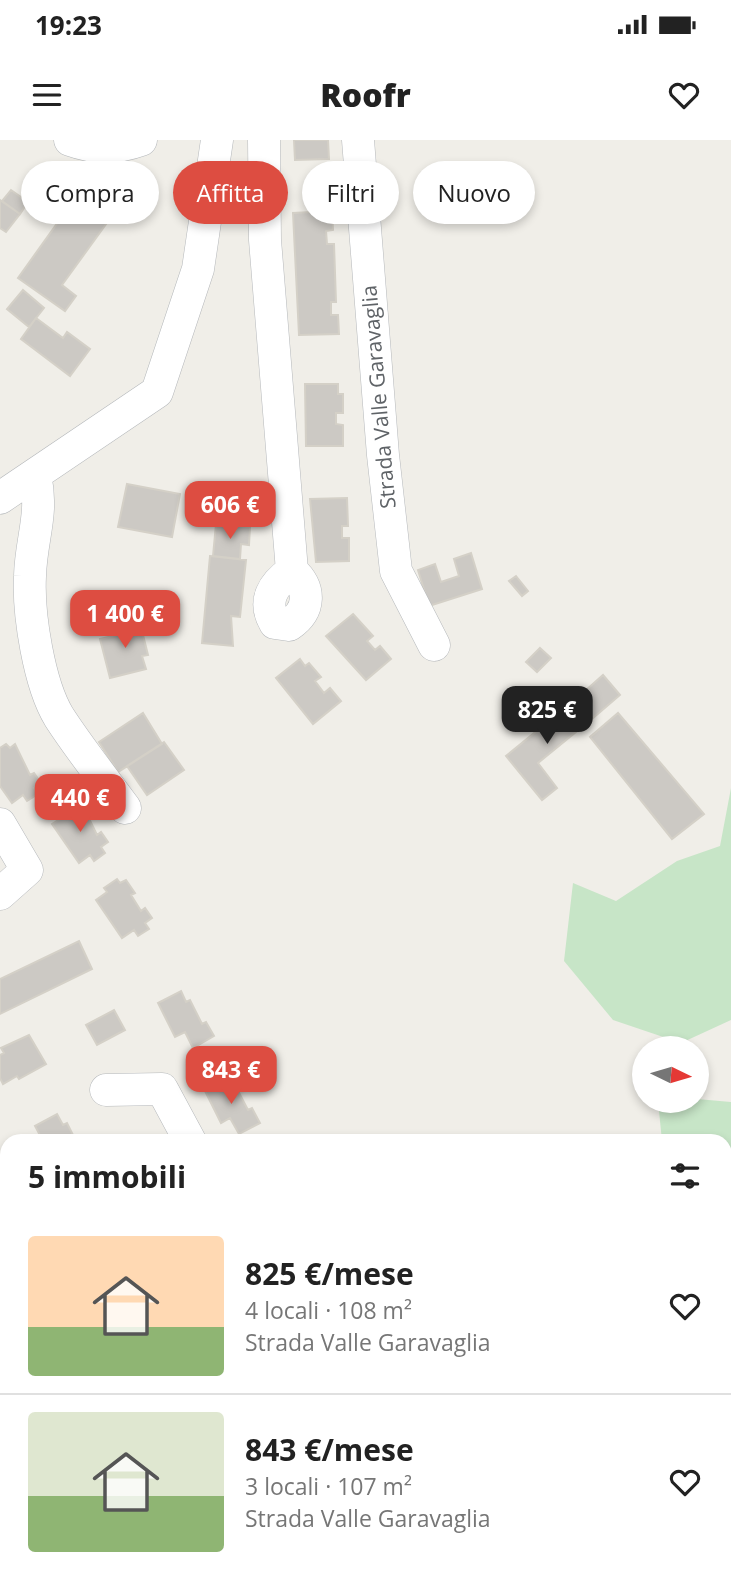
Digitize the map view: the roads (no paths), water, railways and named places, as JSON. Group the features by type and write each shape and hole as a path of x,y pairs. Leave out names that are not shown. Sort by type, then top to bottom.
{"street":[{"path":"70,140 90,147 122,147 141,140"},
{"path":"0,498 157,392 198,269 217,140"},
{"path":"264,140 265,240 292,571"},
{"name":"Strada Valle Garavaglia","path":"358,140 383,455 396,571 434,645"},
{"path":"35,475 41,500 30,576 32,623 43,672 57,715 125,808"},
{"path":"0,824 27,870 0,894"},
{"path":"106,1090 162,1089 187,1134"}]}
